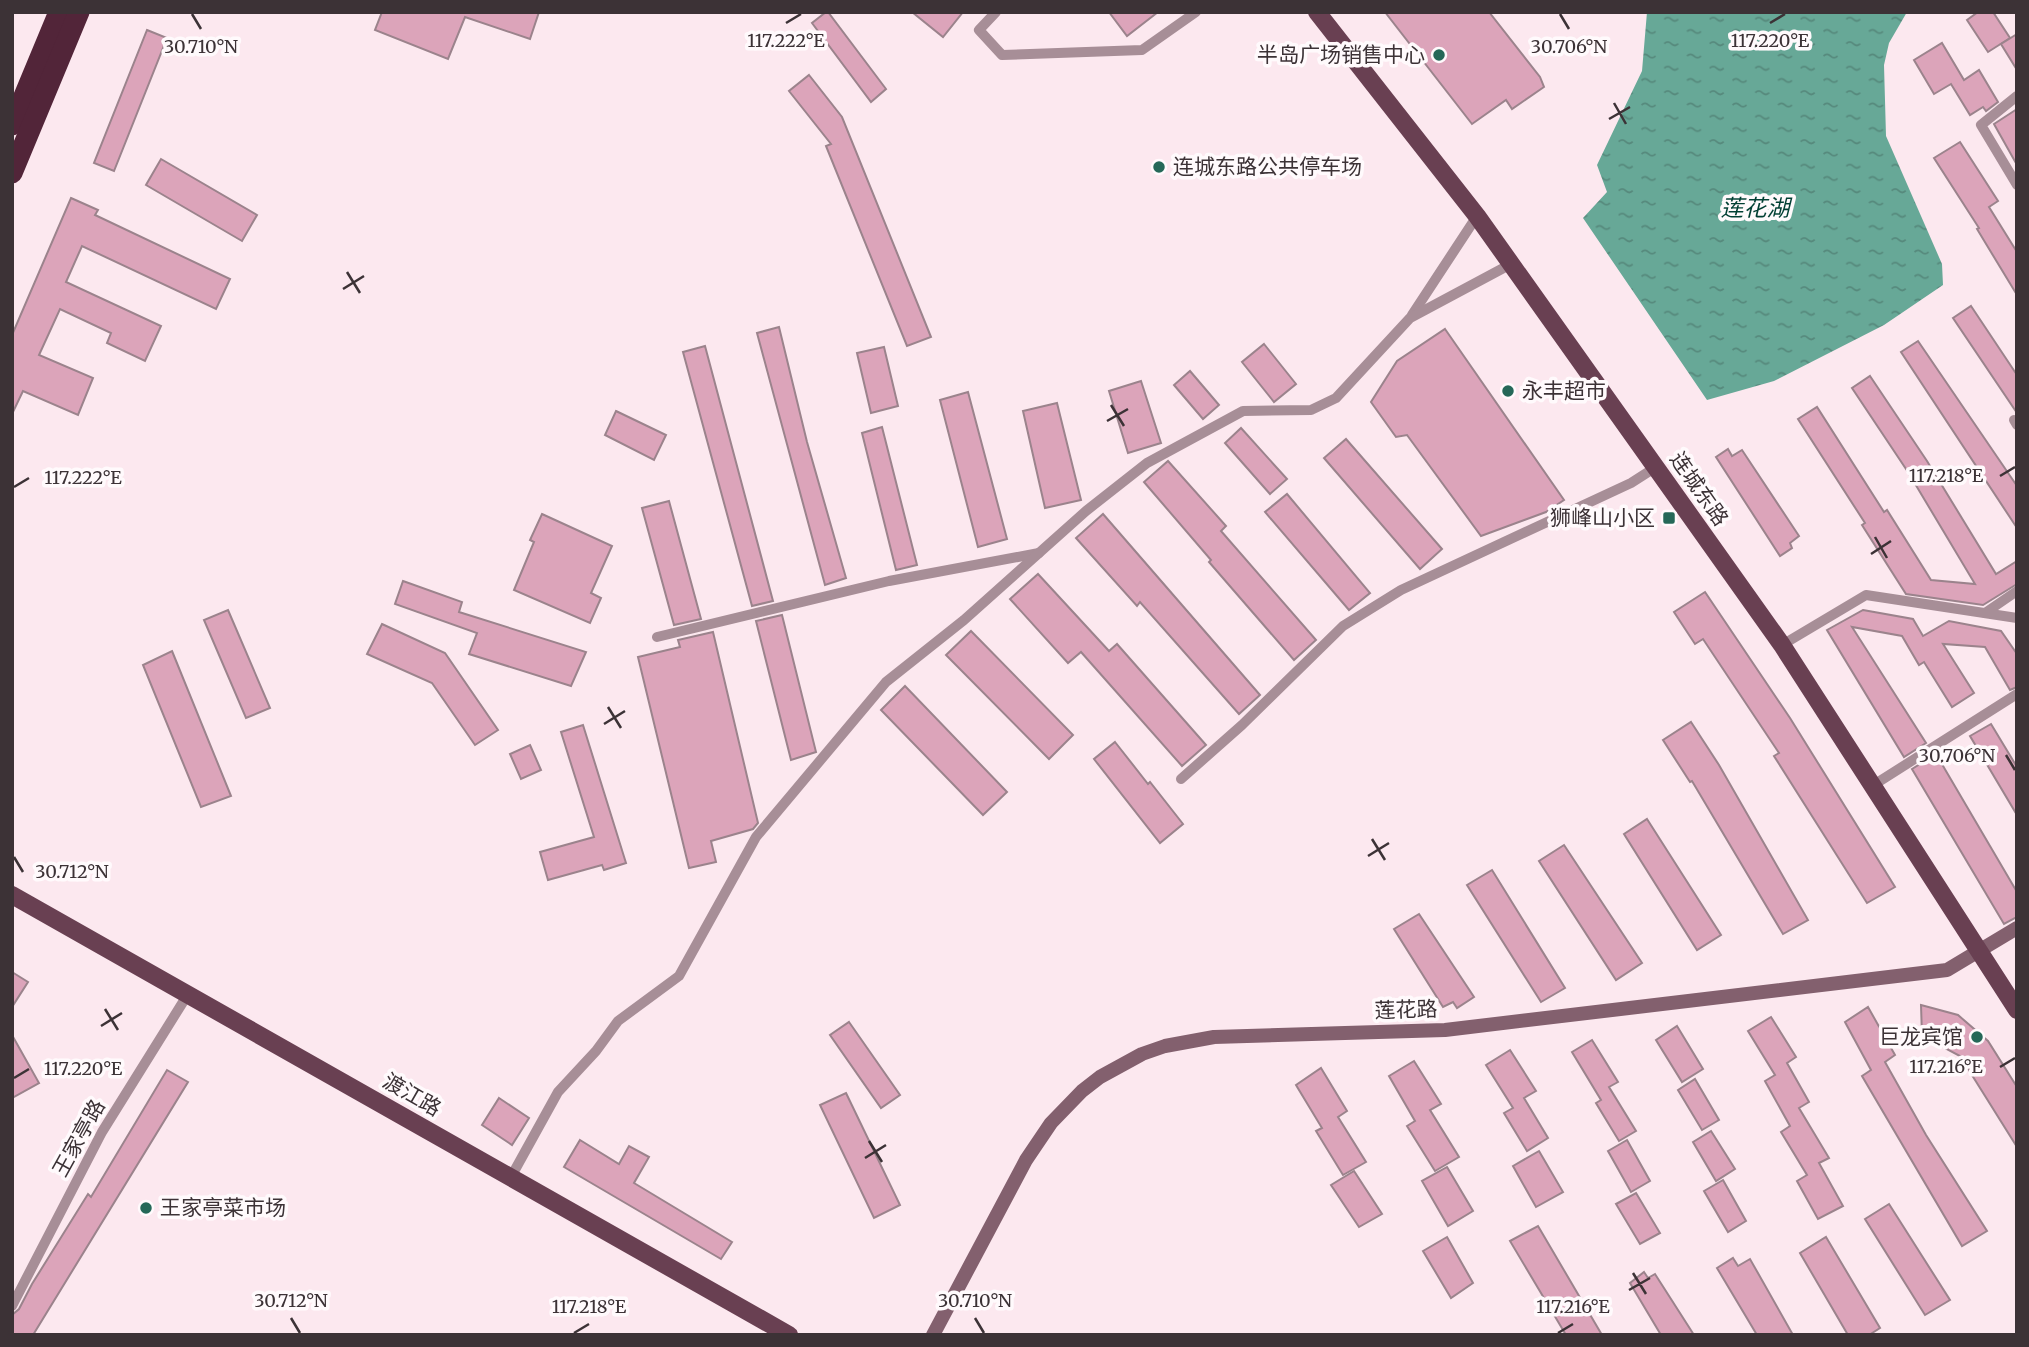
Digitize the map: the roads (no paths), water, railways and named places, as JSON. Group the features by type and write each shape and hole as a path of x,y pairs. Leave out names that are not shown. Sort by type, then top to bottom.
{"highway":[{"path":"12,125 59,12"},
{"path":"12,173 79,12"}],"main road":[{"name":"连城东路","path":"1317,12 1477,216 1782,645 2017,1010"},
{"name":"渡江路","path":"12,895 789,1335"},
{"name":"莲花路","path":"933,1335 1026,1160 1051,1123 1074,1098 1100,1077 1142,1054 1165,1046 1214,1037 1446,1030 1947,971 2017,928"}],"lane":[{"path":"996,12 979,30 1002,55 1142,50 1196,12"},
{"path":"2017,96 1981,125 2017,185"},
{"path":"511,1177 558,1092 596,1051 618,1021 679,976 756,837 886,682 964,620 1086,510 1147,463 1242,411 1311,410 1336,398 1410,318 1477,216"},
{"path":"1410,318 1511,264"},
{"path":"1181,779 1242,725 1343,626 1401,590 1631,483 1656,467"},
{"path":"657,637 888,581 1039,553"},
{"path":"1985,613 2017,591"},
{"path":"1782,645 1866,596 2017,618"},
{"path":"1872,786 2017,694"},
{"name":"王家亭路","path":"12,1306 102,1132 188,995"}],"water":[{"name":"莲花湖","path":"1647,12 1907,12 1889,43 1884,65 1886,136 1942,264 1943,285 1884,325 1774,381 1707,400 1583,218 1607,192 1597,165 1642,71"}],"place":[{"name":"半岛广场销售中心","path":"1439,55"},
{"name":"连城东路公共停车场","path":"1159,167"},
{"name":"永丰超市","path":"1508,391"},
{"name":"狮峰山小区","path":"1669,518"},
{"name":"巨龙宾馆","path":"1977,1037"},
{"name":"王家亭菜市场","path":"146,1208"}]}
